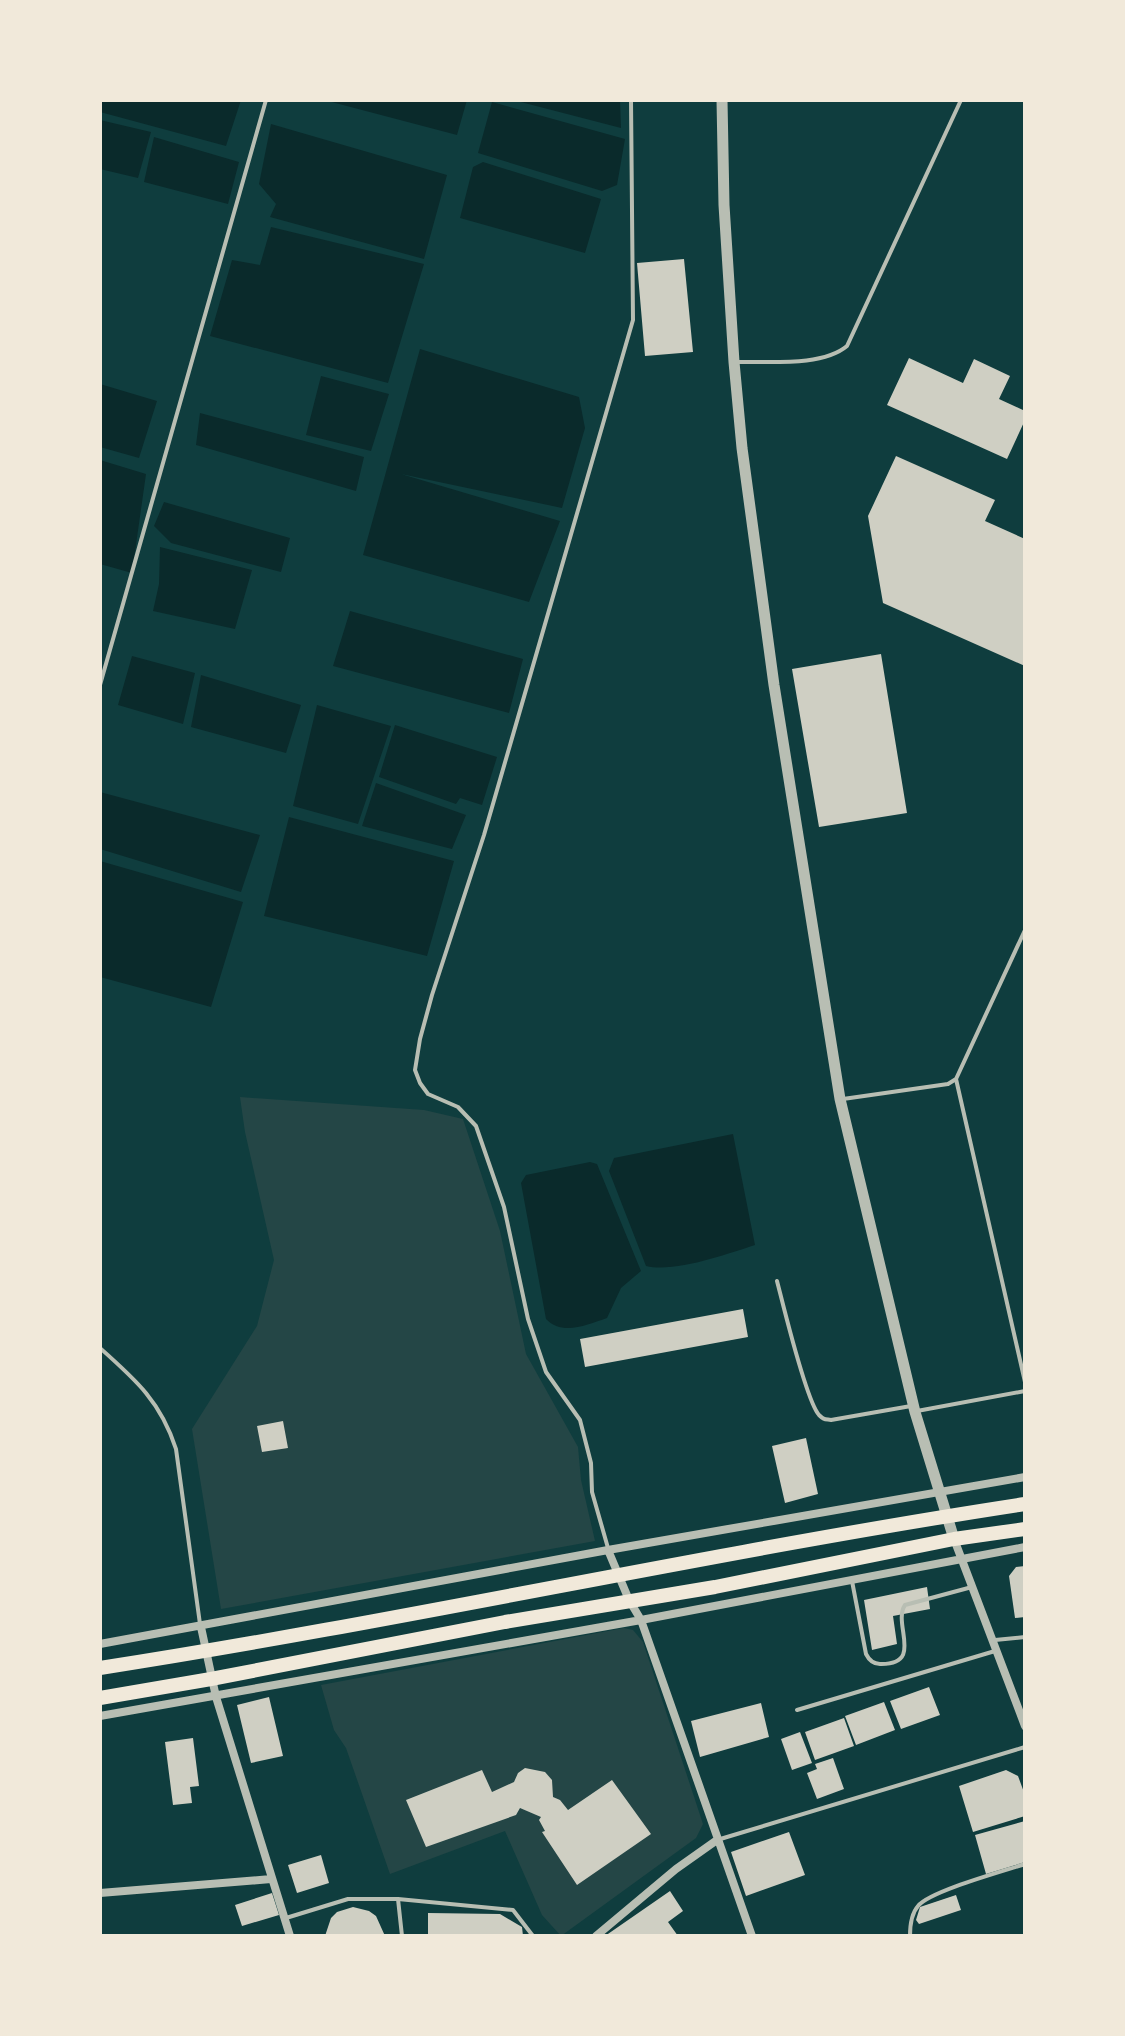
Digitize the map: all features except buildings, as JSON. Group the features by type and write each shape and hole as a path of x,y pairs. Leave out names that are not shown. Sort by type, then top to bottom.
{"main road":[{"path":"100,1668 205,1652 440,1607 1025,1504"},
{"path":"100,1698 629,1600 715,1587 954,1539 1025,1529"}],"street":[{"path":"722,100 724,205 742,448 774,685 840,1099 914,1409 961,1560 1025,1726"},
{"path":"100,1644 1025,1477"},
{"path":"100,1716 641,1620 1025,1547"},
{"path":"608,1550 641,1620 752,1936"},
{"path":"201,1627 216,1697 290,1936"},
{"path":"596,1936 676,1869 717,1840"},
{"path":"100,1893 271,1879"}],"lane":[{"path":"100,685 266,100"},
{"path":"608,1550 592,1492 591,1463 580,1420 546,1372 528,1319 504,1207 476,1126 458,1107 428,1094 415,1070 432,995 489,819 633,320 631,100"},
{"path":"734,362 820,359 836,355 847,346 961,100"},
{"path":"840,1099 948,1084 956,1079 1025,930"},
{"path":"956,1079 1025,1382"},
{"path":"777,1281 815,1409 822,1418 831,1420 914,1409 1025,1391"},
{"path":"100,1348 141,1385 169,1425 176,1449 201,1627"},
{"path":"852,1581 867,1657 881,1664 904,1655 900,1612 905,1605 972,1587"},
{"path":"797,1710 1025,1637"},
{"path":"717,1840 1025,1747"},
{"path":"910,1936 911,1920 918,1905 934,1896 1025,1864"},
{"path":"284,1918 348,1899 398,1899 513,1910 533,1936"},
{"path":"398,1899 402,1936"}],"shaded area":[{"path":"100,100 241,100 226,146 100,112"},
{"path":"324,100 467,100 457,135"},
{"path":"513,100 620,100 621,128"},
{"path":"492,102 625,139 617,185 602,191 478,153"},
{"path":"100,120 151,132 138,178 100,169"},
{"path":"271,124 447,175 424,259 270,217 276,204 259,184"},
{"path":"154,137 239,162 228,204 144,182"},
{"path":"483,162 601,199 585,253 460,218 473,167"},
{"path":"271,227 424,264 388,383 210,336 232,260 260,265"},
{"path":"420,349 579,397 585,428 562,508 401,474 560,521 529,602 363,555"},
{"path":"321,376 389,394 371,451 306,435"},
{"path":"100,384 157,401 139,458 100,447"},
{"path":"200,413 364,457 356,491 196,445"},
{"path":"100,460 146,474 132,573 100,564"},
{"path":"164,502 290,538 281,572 171,543 154,526"},
{"path":"160,547 252,570 235,629 153,611 159,584"},
{"path":"350,611 523,659 509,713 333,666"},
{"path":"132,656 195,673 183,724 118,705"},
{"path":"201,675 301,705 286,753 191,727"},
{"path":"317,705 391,726 358,824 293,806"},
{"path":"395,725 497,757 482,805 460,798 456,804 379,777"},
{"path":"376,783 466,815 452,849 362,826"},
{"path":"100,792 260,835 241,892 100,849"},
{"path":"289,817 454,861 427,956 264,916"},
{"path":"100,861 243,902 211,1007 100,977"},
{"path":"240,1097 424,1110 463,1119 500,1231 526,1354 578,1447 581,1480 595,1541 221,1609 192,1429 257,1326 274,1260"},
{"path":"733,1134 755,1245 686,1265 646,1266 609,1171 614,1158"},
{"path":"590,1162 597,1164 641,1271 621,1288 607,1318 575,1328 559,1327 546,1319 521,1183 526,1175"},
{"path":"624,1628 633,1630 643,1642 703,1824 696,1838 561,1936 542,1915 505,1831 390,1874 346,1748 334,1730 321,1685"}]}
